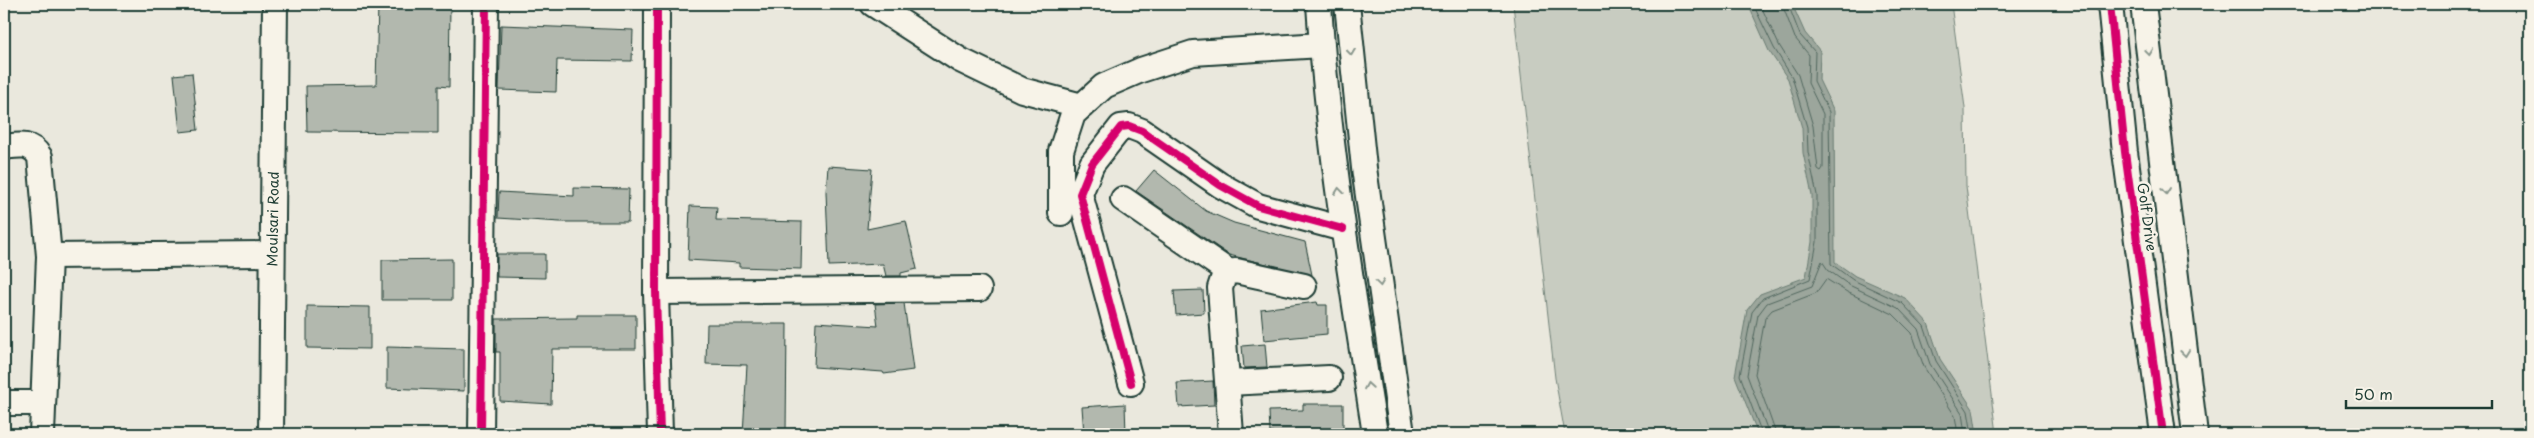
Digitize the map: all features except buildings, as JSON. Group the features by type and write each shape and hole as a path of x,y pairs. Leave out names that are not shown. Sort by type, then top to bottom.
{"street":[{"name":"Moulsari Road","path":"272,434 275,4"},
{"path":"481,434 486,4"},
{"path":"657,4 656,292 660,434"},
{"path":"873,4 969,65 1022,90 1082,106"},
{"path":"1319,4 1322,45 1344,229 1375,434"},
{"path":"1347,4 1356,103 1402,434"},
{"name":"Golf Drive","path":"2110,4 2125,152 2163,434"},
{"name":"Golf Drive","path":"2143,4 2195,434"},
{"path":"1061,213 1061,151 1073,114 1104,86 1141,70 1193,53 1322,45"},
{"path":"1131,383 1080,194 1084,178 1092,164 1121,127 1129,126 1142,131 1220,184 1258,206 1344,229"},
{"path":"4,147 29,146 35,149 40,157 49,256 42,434"},
{"path":"1123,199 1229,272"},
{"path":"49,256 272,254"},
{"path":"1348,258 1376,255"},
{"path":"1231,434 1220,288 1224,276 1229,272 1236,271 1304,286"},
{"path":"656,292 979,289"},
{"path":"1228,383 1329,378"},
{"path":"4,403 43,403"}],"shaded area":[{"path":"1513,4 1951,4 1965,108 1966,186 1997,434 1565,434 1555,378"}],"water":[{"path":"1748,4 1792,4 1805,33 1820,51 1819,80 1834,111 1835,262 1855,276 1905,298 1928,323 1940,359 1973,409 1977,434 1758,434 1735,376 1747,310 1760,294 1806,277 1812,242 1812,195 1803,153 1802,128 1788,79 1769,51"}],"cycle path":[{"path":"481,434 486,4"},
{"path":"657,4 656,292 660,434"},
{"path":"2110,4 2125,152 2163,434"},
{"path":"1131,383 1080,194 1092,164 1121,127 1129,126 1142,131 1220,185 1258,206 1343,229"}]}
